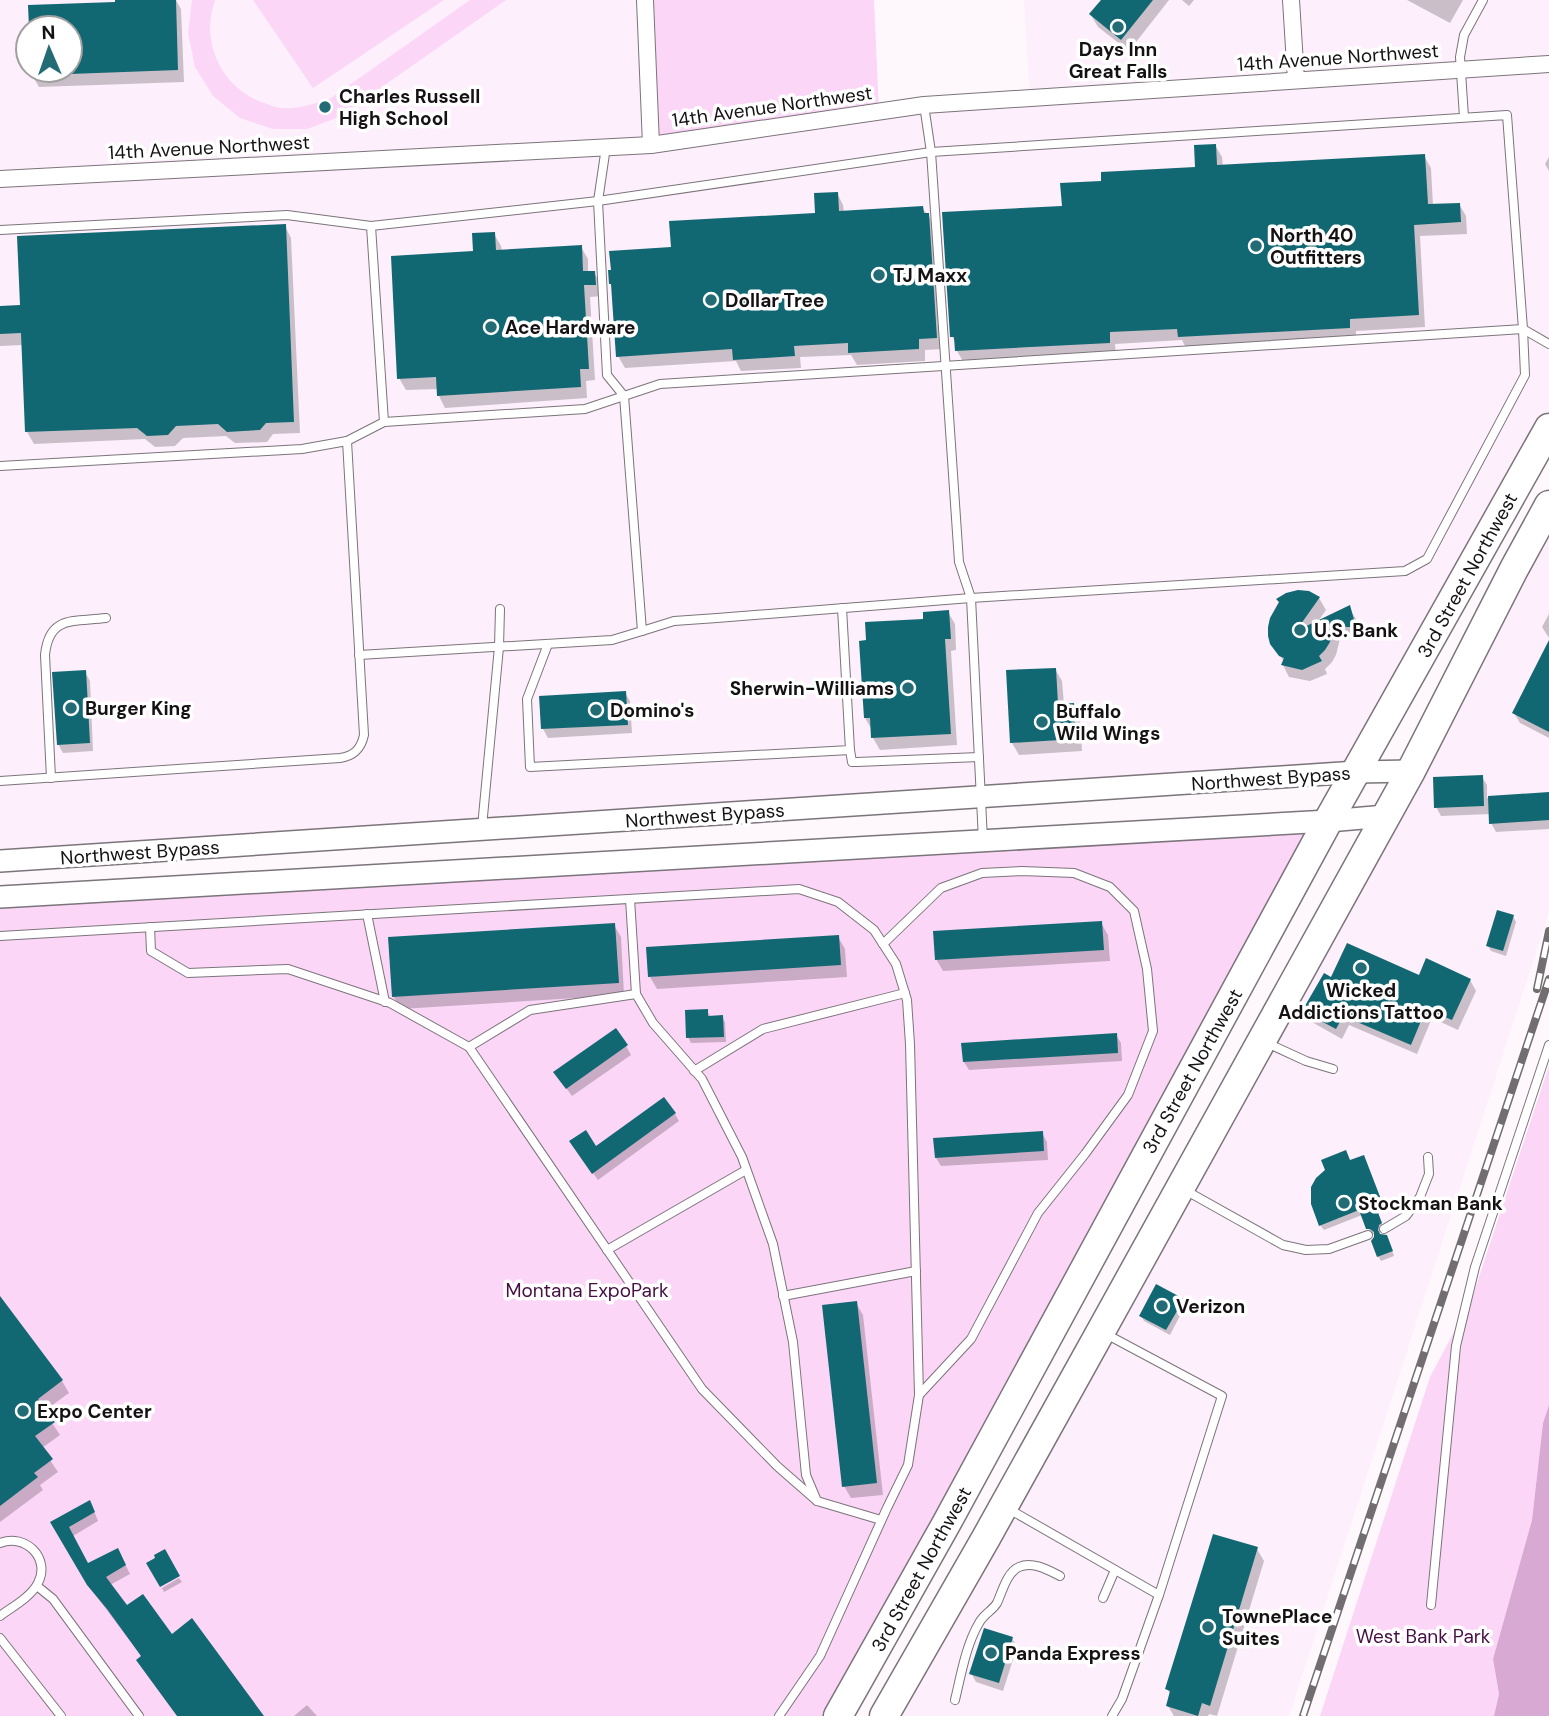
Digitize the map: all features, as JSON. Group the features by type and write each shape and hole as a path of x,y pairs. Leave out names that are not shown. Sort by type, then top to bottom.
{"highway":[{"name":"3rd Street Northwest","path":"838,1716 952,1514 1328,821 1549,428"},
{"name":"3rd Street Northwest","path":"884,1716 1004,1506 1411,771 1549,505"}],"main road":[{"name":"Northwest Bypass","path":"0,861 1357,772 1411,771"},
{"name":"Northwest Bypass","path":"0,897 1386,816"}],"street":[{"path":"645,0 651,145"},
{"path":"1291,0 1296,80"},
{"name":"14th Avenue Northwest","path":"0,179 651,145 924,105 1549,64"}],"lane":[{"path":"1464,117 1460,57 1464,35 1483,0"},
{"path":"924,105 931,152 959,562 971,598 983,841"},
{"path":"0,230 287,215 371,226 598,201 931,152 1507,115 1525,375 1427,559 1405,570 971,598 674,621 612,640 359,655"},
{"path":"606,147 598,201 607,375 624,396 642,631"},
{"path":"371,226 384,422"},
{"path":"0,466 302,449 347,441 384,422 585,409 660,383 1523,328 1549,344"},
{"path":"0,781 347,757 359,749 364,735 347,441"},
{"path":"842,608 852,762 979,757"},
{"path":"482,830 500,609"},
{"path":"51,778 46,643 52,630 65,623 106,618"},
{"path":"548,644 527,699 530,767 850,750"},
{"path":"883,944 941,888 961,880 982,873 1074,873 1110,887 1135,911 1147,969 1153,1031 1128,1095 1038,1213 971,1339 919,1395"},
{"path":"0,936 799,889 838,902 874,930 896,964 907,1000 919,1395 908,1465 820,1656 779,1716"},
{"path":"630,899 636,994 653,1023 702,1079 742,1157 773,1244 793,1342 806,1475 817,1501"},
{"path":"367,915 385,1002"},
{"path":"150,927 152,951 188,973 288,970 385,1002 469,1047 702,1389 777,1466 817,1501 881,1520"},
{"path":"694,1071 763,1029 905,993"},
{"path":"469,1047 530,1010 636,994"},
{"path":"1262,1041 1306,1061 1333,1069"},
{"path":"1430,1605 1456,1346 1475,1267 1549,1045"},
{"path":"1384,1229 1406,1216 1420,1197 1429,1174 1429,1157"},
{"path":"607,1250 746,1170"},
{"path":"1180,1188 1283,1245 1307,1250 1329,1249 1368,1235"},
{"path":"783,1296 916,1271"},
{"path":"1101,1331 1222,1396 1159,1595 1122,1699 1112,1716"},
{"path":"1004,1506 1159,1595"},
{"path":"0,1543 18,1541 29,1545 37,1553 41,1564 37,1586 0,1616"},
{"path":"954,1700 979,1623 993,1608 1015,1569 1022,1565 1031,1565 1060,1576"},
{"path":"1103,1598 1115,1570"},
{"path":"37,1586 53,1599 139,1716"},
{"path":"0,1638 61,1716"}],"shaded area":[{"path":"0,0 645,0 651,144 1030,98 1024,0 1549,0 1549,428 1357,772 0,861"},
{"path":"1549,510 1549,912 1289,1716 884,1716"},
{"path":"1549,1405 1549,1716 1494,1716 1499,1694 1493,1659 1532,1520 1543,1423"}],"green space":[{"path":"192,0 215,0 210,33 218,63 227,77 251,98 275,107 290,108 331,98 470,0 506,0 339,117 307,129 273,129 240,118 213,96 195,67 188,33"},
{"path":"253,0 444,0 313,88"},
{"path":"645,0 874,0 879,111 651,145"},
{"name":"Montana ExpoPark","path":"1328,821 838,1716 0,1716 0,897"},
{"name":"West Bank Park","path":"1549,1066 1549,1405 1543,1423 1532,1520 1493,1659 1499,1694 1494,1716 1320,1716 1430,1377 1472,1298"}],"building":[{"path":"176,0 178,70 84,73 84,14 28,14 28,5"},
{"name":"Days Inn Great Falls","path":"1101,0 1153,0 1121,40 1089,14"},
{"path":"1216,144 1217,165 1425,154 1428,204 1460,203 1461,222 1414,225 1419,315 1350,319 1350,328 1178,337 1177,329 1110,332 1110,343 955,351 954,337 950,337 942,212 1062,206 1060,183 1101,181 1101,172 1195,167 1194,145"},
{"path":"838,192 839,211 923,206 924,213 929,213 937,338 919,339 919,349 848,353 848,343 794,346 795,356 733,360 732,349 616,357 608,270 611,270 609,251 671,247 669,221 815,213 814,193"},
{"path":"286,224 294,422 266,423 260,430 227,432 218,424 176,426 168,435 147,436 137,428 25,432 21,333 0,334 0,306 20,305 17,236"},
{"name":"Ace Hardware","path":"495,232 496,250 582,245 583,271 595,271 596,285 584,285 589,369 580,369 581,387 437,396 436,377 397,379 391,256 473,251 472,233"},
{"name":"U.S. Bank","path":"1298,590 1309,591 1320,597 1296,631 1350,605 1356,627 1333,627 1330,642 1319,656 1322,661 1302,670 1281,665 1284,658 1279,656 1270,644 1268,636 1270,618 1279,602 1276,599"},
{"path":"949,610 951,639 945,639 951,734 871,738 870,718 864,718 859,641 866,640 865,622 923,619 923,612"},
{"path":"1549,640 1549,732 1512,713"},
{"name":"Buffalo Wild Wings","path":"1056,668 1058,704 1074,703 1076,739 1010,743 1006,670"},
{"name":"Burger King","path":"86,670 90,743 57,745 52,672"},
{"path":"626,691 628,725 541,729 539,696"},
{"path":"1483,775 1484,806 1434,808 1433,777"},
{"path":"1549,792 1549,820 1489,824 1488,796"},
{"path":"1497,910 1514,915 1503,951 1486,946"},
{"path":"1102,921 1104,950 935,960 933,931"},
{"path":"615,923 619,983 392,997 388,937"},
{"path":"839,935 841,965 648,977 646,947"},
{"path":"1347,943 1419,975 1426,958 1471,979 1452,1020 1426,1009 1411,1045 1343,1016 1336,1029 1302,1011 1324,973 1331,977"},
{"path":"708,1009 708,1016 723,1015 724,1037 686,1038 685,1010"},
{"path":"616,1028 628,1045 566,1089 553,1072"},
{"path":"1117,1033 1118,1053 963,1062 961,1043"},
{"path":"664,1097 676,1113 592,1174 569,1141 586,1130 596,1146"},
{"path":"1043,1131 1044,1151 935,1158 933,1138"},
{"name":"Stockman Bank","path":"1346,1150 1350,1160 1364,1155 1382,1202 1375,1205 1382,1223 1378,1230 1380,1234 1387,1235 1393,1251 1377,1257 1371,1241 1374,1232 1366,1229 1359,1210 1319,1226 1311,1204 1311,1187 1325,1170 1321,1160"},
{"path":"1156,1284 1184,1299 1166,1330 1139,1316"},
{"name":"Expo Center","path":"0,1296 63,1380 38,1399 55,1422 35,1436 53,1459 34,1473 38,1477 0,1506"},
{"path":"857,1301 877,1483 842,1487 822,1305"},
{"path":"90,1500 95,1512 69,1527 88,1563 118,1548 126,1565 106,1577 127,1605 143,1594 172,1634 192,1618 264,1716 177,1716 136,1660 141,1656 87,1585 50,1522"},
{"path":"1213,1534 1258,1547 1210,1706 1202,1703 1198,1716 1166,1706 1170,1691 1165,1689"},
{"path":"165,1549 180,1576 160,1587 146,1563"},
{"path":"984,1628 1013,1637 999,1683 969,1674"}],"railway":[{"path":"1537,989 1549,931"},
{"path":"1303,1716 1549,979"}],"place":[{"name":"Days Inn Great Falls","path":"1118,27"},
{"name":"Charles Russell High School","path":"325,107"},
{"name":"North 40 Outfitters","path":"1256,246"},
{"name":"TJ Maxx","path":"879,275"},
{"name":"Dollar Tree","path":"711,300"},
{"name":"Ace Hardware","path":"491,327"},
{"name":"U.S. Bank","path":"1300,630"},
{"name":"Sherwin-Williams","path":"908,688"},
{"name":"Burger King","path":"71,708"},
{"name":"Domino's","path":"596,710"},
{"name":"Buffalo Wild Wings","path":"1042,722"},
{"name":"Wicked Addictions Tattoo","path":"1361,968"},
{"name":"Stockman Bank","path":"1344,1203"},
{"name":"Verizon","path":"1162,1306"},
{"name":"Expo Center","path":"23,1411"},
{"name":"TownePlace Suites","path":"1208,1627"},
{"name":"Panda Express","path":"991,1653"}]}
